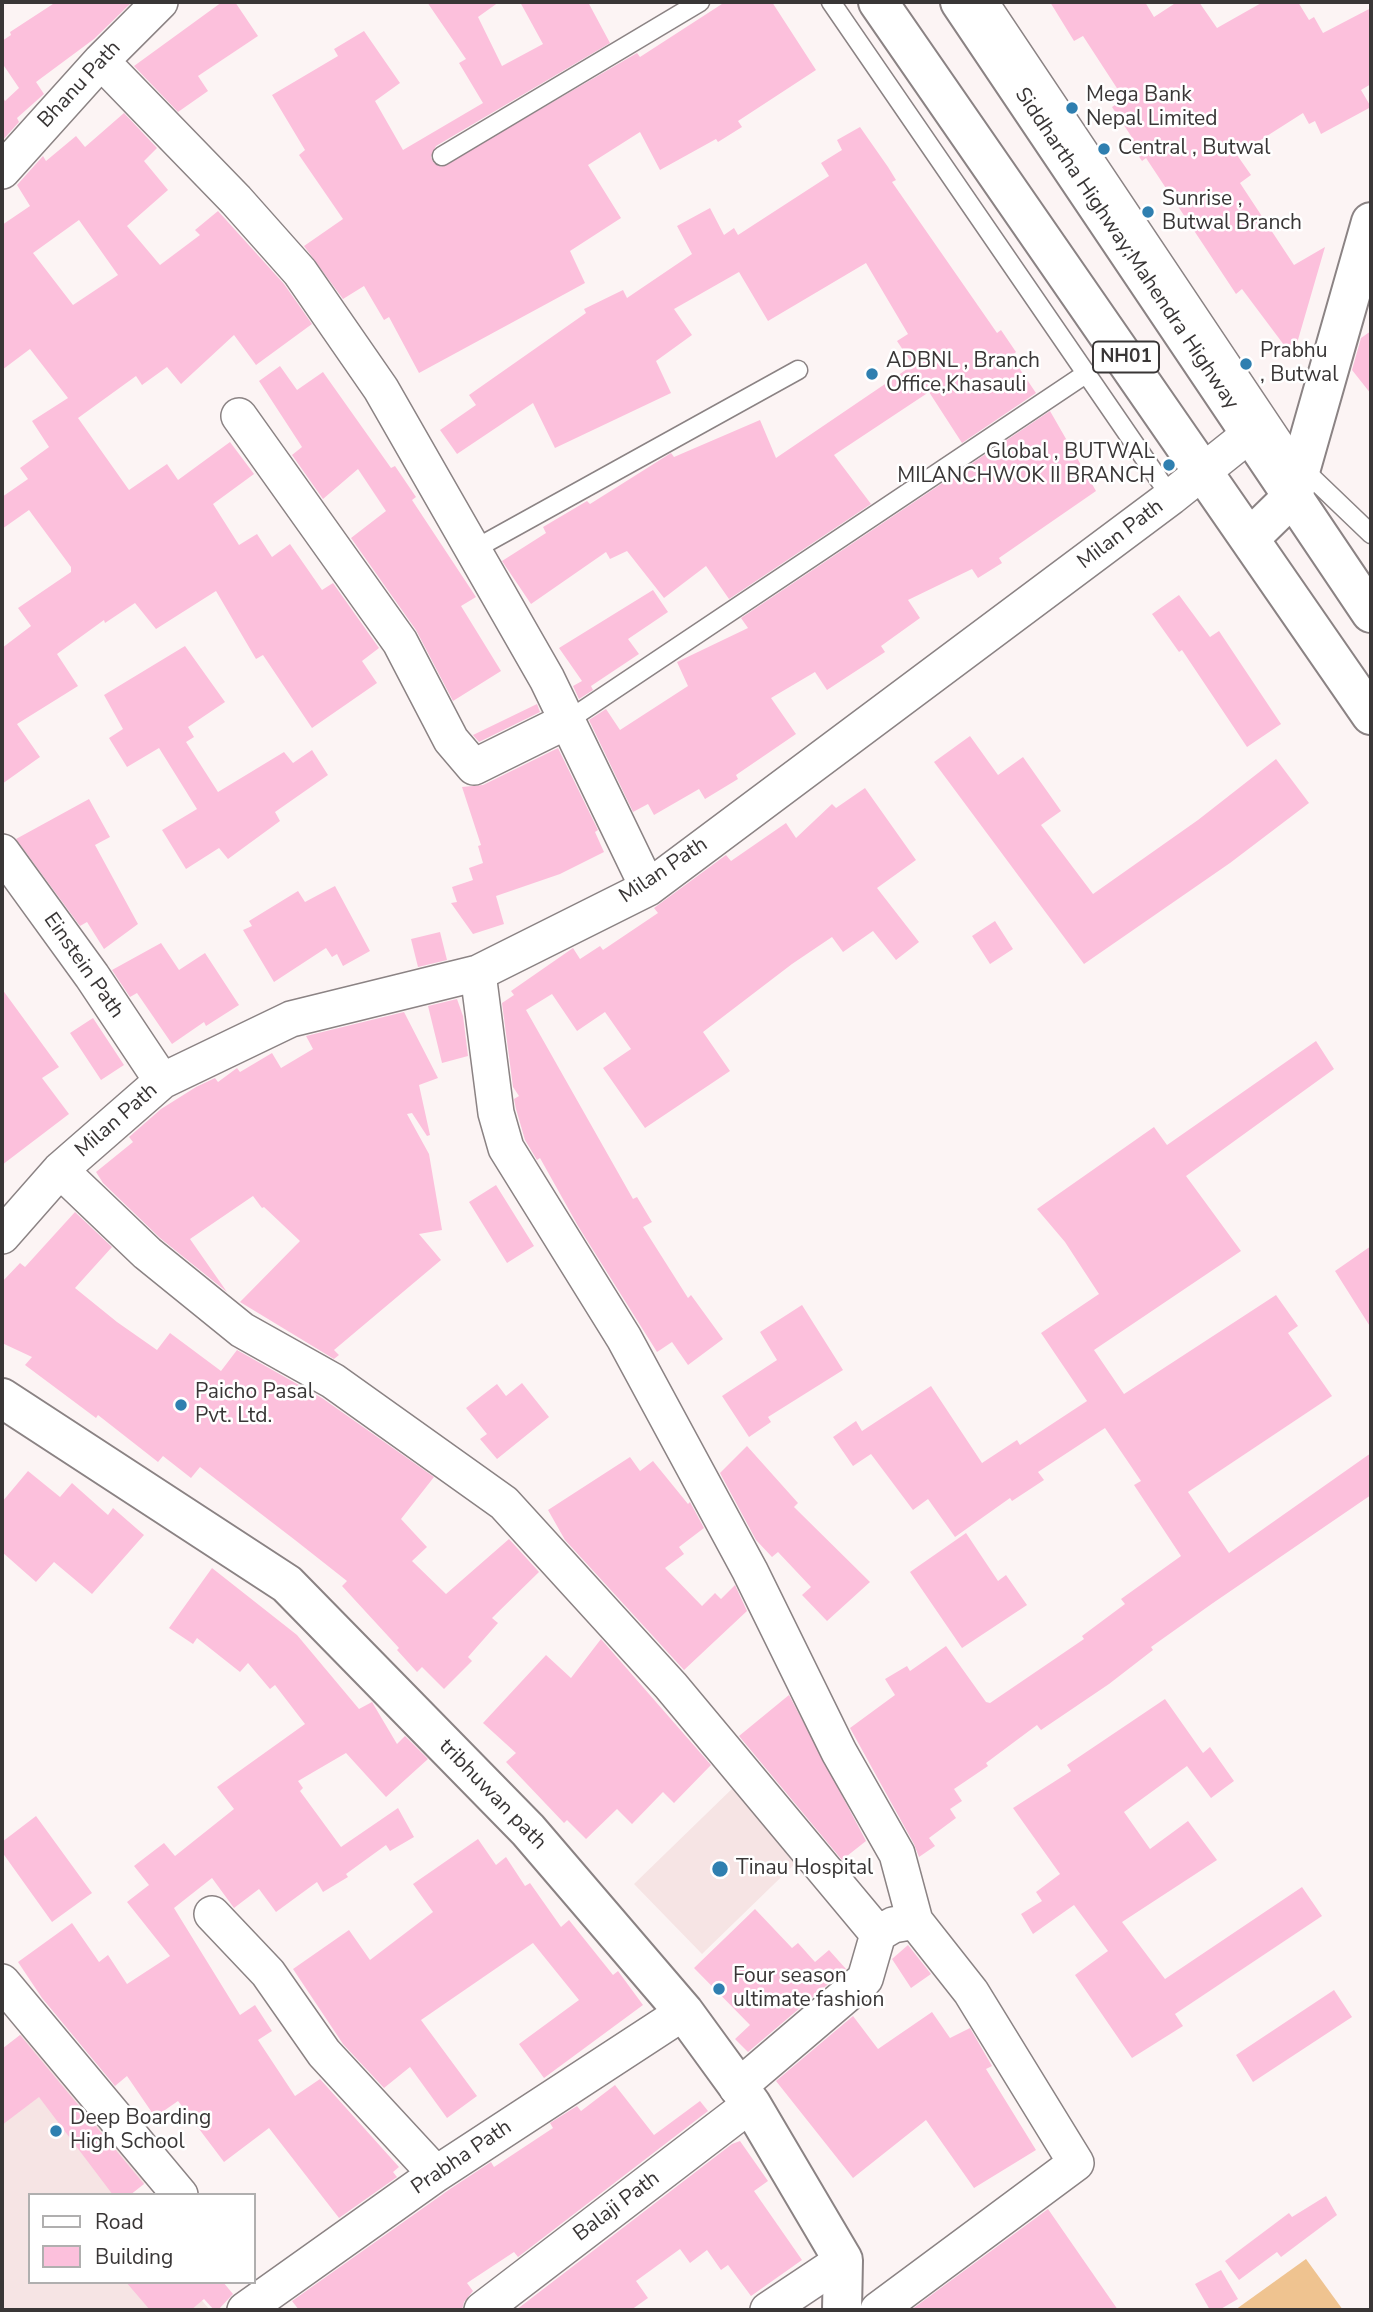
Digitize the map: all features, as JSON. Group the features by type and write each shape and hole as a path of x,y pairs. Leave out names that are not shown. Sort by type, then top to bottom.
{"main road":[{"name":"NH01","path":"878,2 1205,470 1371,715"},
{"name":"Siddhartha Highway;Mahendra Highway","path":"960,2 1250,434 1297,482"},
{"path":"1250,538 1297,482 1359,298 1371,222"},
{"name":"NH01","path":"1297,482 1371,613"},
{"name":"tribhuwan path","path":"2,1398 287,1584 528,1830 684,2012 744,2096 843,2260"},
{"path":"842,2310 843,2260"}],"street":[{"name":"Bhanu Path","path":"2,171 101,61 160,2"},
{"path":"101,61 236,200 300,272 381,389 547,679 648,888"},
{"path":"239,416 400,642 451,740 474,767 567,721"},
{"name":"Milan Path","path":"2,1236 60,1170 162,1080 291,1019 478,973 648,888 1171,497 1250,434"},
{"name":"Einstein Path","path":"2,852 92,976 162,1080"},
{"path":"478,973 496,1113 506,1149 624,1338 750,1571 839,1752 897,1854 915,1921 971,1992 1076,2163 878,2310"},
{"path":"60,1170 156,1261 242,1330 334,1381 504,1503 671,1686 878,1934 892,1925 915,1921"},
{"path":"212,1914 268,1973 324,2053 436,2174"},
{"name":"Balaji Path","path":"482,2310 744,2096 865,1979 878,1934"},
{"path":"12,1994 178,2193"},
{"name":"Prabha Path","path":"260,2300 436,2174 684,2012"},
{"path":"768,2310 843,2260"}],"lane":[{"path":"442,156 700,2"},
{"path":"831,2 1171,497"},
{"path":"990,2 1297,482 1371,534"},
{"path":"473,550 798,370"},
{"path":"567,721 1087,373"}],"shaded area":[{"name":"Tinau Hospital","path":"738,1783 806,1853 702,1954 634,1884"},
{"name":"Deep Boarding High School","path":"28,2029 148,2180 132,2193 28,2193 28,2284 188,2284 210,2310 2,2310 2,2049"},
{"path":"1306,2259 1343,2310 1235,2310"}],"building":[{"path":"56,2 132,2 94,39 36,82 44,94 17,118 19,122 2,141 2,96 5,101 19,88 2,63 2,41 11,35 10,32"},
{"path":"222,2 235,2 258,36 198,76 208,91 178,112 134,66"},
{"path":"427,2 499,2 478,17 502,66 543,44 520,2 588,2 610,43 436,146 431,157 433,162 441,167 637,53 640,57 725,2 772,2 816,70 738,121 742,127 718,142 716,139 660,170 640,132 588,165 621,218 570,251 585,283 419,373 389,317 384,320 364,286 343,299 304,246 343,219 299,155 305,150 272,95 338,56 334,49 364,31 400,83 375,101 403,150 483,103 459,63 466,59"},
{"path":"1050,2 1145,2 1154,17 1177,2 1199,2 1217,28 1263,2 1298,2 1309,20 1314,17 1323,33 1371,8 1371,84 1361,90 1371,107 1321,134 1315,121 1309,124 1303,113 1237,155 1251,175 1240,183 1294,265 1325,247 1293,357 1242,289 1236,294 1146,158 1142,161 1129,142 1133,139 1112,107 1124,99 1083,36 1074,41"},
{"path":"124,113 157,148 144,161 168,190 127,226 160,265 200,235 195,230 218,211 284,284 312,324 256,365 234,335 181,384 167,367 142,385 136,376 78,418 129,490 167,464 178,480 230,442 254,474 213,504 239,545 257,534 272,557 290,544 322,590 333,583 379,648 362,661 377,683 312,728 263,655 256,659 216,591 156,629 135,603 105,623 104,620 57,654 78,686 17,724 40,757 2,784 2,648 31,626 18,608 71,572 71,567 29,510 2,529 2,497 28,479 20,468 49,447 32,421 68,398 30,349 2,370 2,225 30,206 17,185 43,156 46,161 76,136 85,147","holes":["79,220 118,275 73,305 33,253"]},
{"path":"860,127 896,180 892,182 997,333 1001,330 1016,352 1011,356 1036,393 962,443 929,392 834,455 871,504 729,599 706,566 664,598 627,551 610,559 606,552 531,604 502,561 546,533 543,527 587,501 590,504 671,453 674,457 760,420 776,458 913,365 897,341 908,334 866,263 768,321 739,272 674,309 692,335 656,361 671,393 555,448 533,403 457,454 440,430 476,405 469,395 586,313 584,309 623,290 627,298 692,254 677,226 710,208 724,235 734,228 738,235 829,176 821,163 842,150 837,140"},
{"path":"1371,331 1371,394 1352,370 1361,338"},
{"path":"280,366 297,390 323,372 391,468 395,466 416,497 412,500 476,597 461,606 501,671 453,701 416,630 351,538 386,511 358,469 323,499 292,455 302,447 259,381"},
{"path":"1050,411 1096,491 999,558 1002,563 978,578 972,569 908,600 920,618 881,646 885,652 827,690 815,672 771,698 796,734 736,775 738,779 705,799 699,789 654,815 648,804 633,812 589,720 606,709 620,730 688,686 677,662 748,628 741,618"},
{"path":"653,590 668,612 628,639 639,654 591,686 593,690 579,699 573,686 582,681 559,648"},
{"path":"1179,595 1210,637 1219,631 1281,724 1247,747 1182,650 1179,652 1152,614"},
{"path":"185,646 225,702 188,727 194,737 186,742 218,792 284,752 293,763 312,750 328,775 275,812 280,821 228,859 219,848 186,869 162,830 197,809 159,748 127,767 109,738 123,729 104,695"},
{"path":"537,704 540,712 479,742 473,735"},
{"path":"970,736 998,775 1023,757 1061,811 1041,825 1093,894 1198,820 1276,759 1309,803 1230,863 1084,964 934,762"},
{"path":"558,748 598,830 595,832 604,852 560,874 496,896 504,924 473,934 451,903 457,902 452,887 473,880 469,868 483,863 478,846 481,845 462,787 483,785"},
{"path":"865,788 916,860 877,888 919,942 896,960 873,931 843,952 832,937 792,964 703,1032 730,1071 645,1128 603,1068 631,1049 605,1012 577,1031 552,994 526,1010 633,1199 637,1197 652,1222 643,1227 688,1298 691,1295 723,1339 688,1365 672,1342 657,1352 578,1226 540,1158 537,1160 525,1140 514,1099 519,1096 513,1087 502,1003 514,995 511,991 573,948 580,959 600,946 603,950 658,913 654,908 726,855 731,861 786,823 796,838 832,804 836,808"},
{"path":"89,799 110,837 95,845 138,924 104,949 87,922 80,926 16,839"},
{"path":"335,886 370,951 343,966 337,954 332,957 326,948 274,982 243,930 252,926 249,921 298,891 305,902"},
{"path":"995,921 1013,949 990,964 972,936"},
{"path":"440,932 447,960 418,967 411,939"},
{"path":"161,943 179,970 205,953 239,1005 206,1026 204,1022 172,1044 137,993 130,997 112,970"},
{"path":"2,989 59,1067 42,1078 69,1114 2,1165"},
{"path":"457,999 463,1016 468,1056 442,1063 428,1006"},
{"path":"404,1012 438,1078 419,1085 430,1135 427,1136 412,1113 407,1114 429,1154 442,1230 419,1234 441,1260 334,1350 339,1355 334,1359 240,1302 300,1241 262,1208 253,1196 190,1239 227,1292 160,1238 103,1183 96,1172 133,1142 129,1137 161,1109 196,1087 215,1078 218,1082 237,1068 240,1072 272,1053 281,1068 313,1049 306,1036"},
{"path":"93,1018 124,1065 101,1080 70,1033"},
{"path":"1316,1041 1334,1069 1186,1176 1241,1251 1094,1350 1124,1394 1276,1295 1298,1326 1288,1333 1332,1396 1188,1492 1229,1553 1371,1453 1371,1495 1151,1647 1153,1650 1109,1684 1041,1730 1037,1725 986,1763 988,1766 954,1789 962,1801 950,1809 956,1818 929,1838 935,1846 919,1857 850,1728 895,1695 885,1679 907,1666 910,1671 946,1646 986,1702 990,1703 1084,1639 1082,1636 1125,1604 1121,1599 1181,1556 1134,1485 1141,1481 1105,1428 1038,1472 1044,1480 1012,1501 1010,1498 955,1537 928,1499 913,1510 871,1454 853,1466 833,1437 856,1421 862,1431 931,1386 982,1463 1017,1440 1020,1445 1087,1401 1041,1333 1099,1294 1065,1242 1037,1209 1154,1127 1167,1145"},
{"path":"496,1185 534,1246 507,1263 469,1202"},
{"path":"75,1212 112,1247 75,1288 117,1322 157,1350 170,1333 221,1371 237,1350 322,1398 434,1477 401,1519 427,1547 412,1561 446,1594 509,1539 539,1572 492,1618 498,1623 468,1657 472,1661 444,1689 422,1667 417,1672 397,1650 399,1648 342,1586 347,1581 295,1540 200,1467 191,1478 163,1456 158,1462 98,1415 96,1418 25,1365 32,1357 2,1343 2,1282 20,1263 25,1267"},
{"path":"1371,1246 1371,1328 1335,1271"},
{"path":"802,1305 843,1370 768,1417 771,1422 749,1437 722,1396 777,1360 760,1332"},
{"path":"522,1383 549,1417 497,1459 480,1439 487,1434 466,1408 497,1384 506,1396"},
{"path":"747,1446 798,1503 794,1507 870,1582 827,1621 802,1595 811,1587 778,1552 772,1557 756,1540 720,1473"},
{"path":"630,1457 640,1471 653,1461 688,1504 690,1502 704,1528 679,1547 684,1554 665,1568 702,1606 715,1593 721,1599 735,1585 747,1611 684,1670 565,1540 548,1510"},
{"path":"28,1471 60,1497 72,1483 108,1515 113,1508 144,1535 92,1594 54,1562 36,1582 2,1552 2,1502"},
{"path":"966,1533 998,1581 1006,1575 1027,1605 962,1648 910,1572"},
{"path":"212,1568 297,1635 359,1709 372,1702 397,1744 405,1736 428,1759 386,1797 346,1753 298,1781 303,1788 300,1791 341,1847 398,1808 414,1837 390,1851 386,1845 346,1874 348,1877 323,1892 317,1882 276,1912 259,1889 234,1908 212,1878 174,1908 240,2015 255,2005 272,2031 258,2040 295,2096 320,2079 399,2167 393,2172 397,2177 339,2218 269,2128 224,2162 178,2101 155,2117 127,2076 115,2086 42,1998 18,1962 72,1923 99,1962 108,1955 127,1984 170,1956 127,1902 149,1885 134,1866 164,1843 175,1856 234,1809 217,1787 305,1724 275,1685 270,1689 248,1663 240,1672 197,1638 193,1644 169,1628"},
{"path":"601,1639 711,1765 674,1803 663,1792 632,1824 617,1809 586,1839 567,1820 564,1823 506,1762 516,1753 483,1723 546,1655 571,1678"},
{"path":"789,1695 866,1841 842,1860 739,1736"},
{"path":"1165,1699 1203,1753 1210,1747 1234,1781 1211,1798 1187,1766 1124,1812 1150,1849 1188,1821 1217,1860 1122,1922 1165,1979 1302,1887 1322,1916 1175,2014 1183,2026 1132,2058 1075,1975 1108,1951 1074,1905 1033,1934 1021,1914 1042,1901 1036,1892 1060,1874 1013,1808 1071,1771 1067,1765"},
{"path":"36,1816 92,1893 52,1922 2,1852 2,1842"},
{"path":"478,1839 496,1865 506,1857 525,1886 530,1883 561,1927 569,1920 613,1975 618,1971 643,2005 544,2078 519,2044 579,2000 533,1943 421,2020 477,2096 447,2118 410,2067 384,2088 343,2044 293,1969 349,1930 370,1960 433,1912 413,1884"},
{"path":"755,1909 792,1948 798,1943 815,1962 829,1950 846,1969 748,2052 735,2039 750,2025 694,1968"},
{"path":"908,1945 931,1974 911,1988 892,1959"},
{"path":"1334,1990 1352,2017 1253,2082 1236,2055"},
{"path":"932,2012 950,2038 970,2028 992,2066 986,2069 1036,2150 974,2188 926,2120 853,2178 776,2081 853,2016 878,2049"},
{"path":"20,2035 144,2184 133,2193 111,2193 39,2097 2,2125 2,2049"},
{"path":"615,2085 654,2135 700,2101 708,2111 518,2257 514,2252 467,2283 473,2291 464,2302 462,2310 299,2310 292,2301 450,2189 491,2162 494,2167 553,2128 550,2123 577,2106 581,2111"},
{"path":"740,2141 768,2181 754,2191 802,2260 751,2296 728,2265 721,2270 707,2250 690,2263 680,2249 636,2281 648,2298 631,2310 516,2310 732,2144"},
{"path":"1326,2196 1337,2215 1281,2257 1277,2252 1239,2280 1225,2261 1289,2213 1292,2217"},
{"path":"1048,2209 1118,2310 911,2310"},
{"path":"1221,2270 1238,2299 1219,2310 1210,2310 1195,2284"},
{"path":"128,2284 225,2284 233,2294 218,2310 214,2310 204,2299 191,2310 150,2310"}],"place":[{"name":"Mega Bank Nepal Limited","path":"1072,108"},
{"name":"Central , Butwal","path":"1104,149"},
{"name":"Sunrise , Butwal Branch","path":"1148,212"},
{"name":"Prabhu , Butwal","path":"1246,364"},
{"name":"ADBNL , Branch Office,Khasauli","path":"872,374"},
{"name":"Global , BUTWAL MILANCHWOK II BRANCH","path":"1169,465"},
{"name":"Paicho Pasal Pvt. Ltd.","path":"181,1405"},
{"name":"Tinau Hospital","path":"720,1869"},
{"name":"Four season ultimate fashion","path":"719,1989"},
{"name":"Deep Boarding High School","path":"56,2131"}]}
